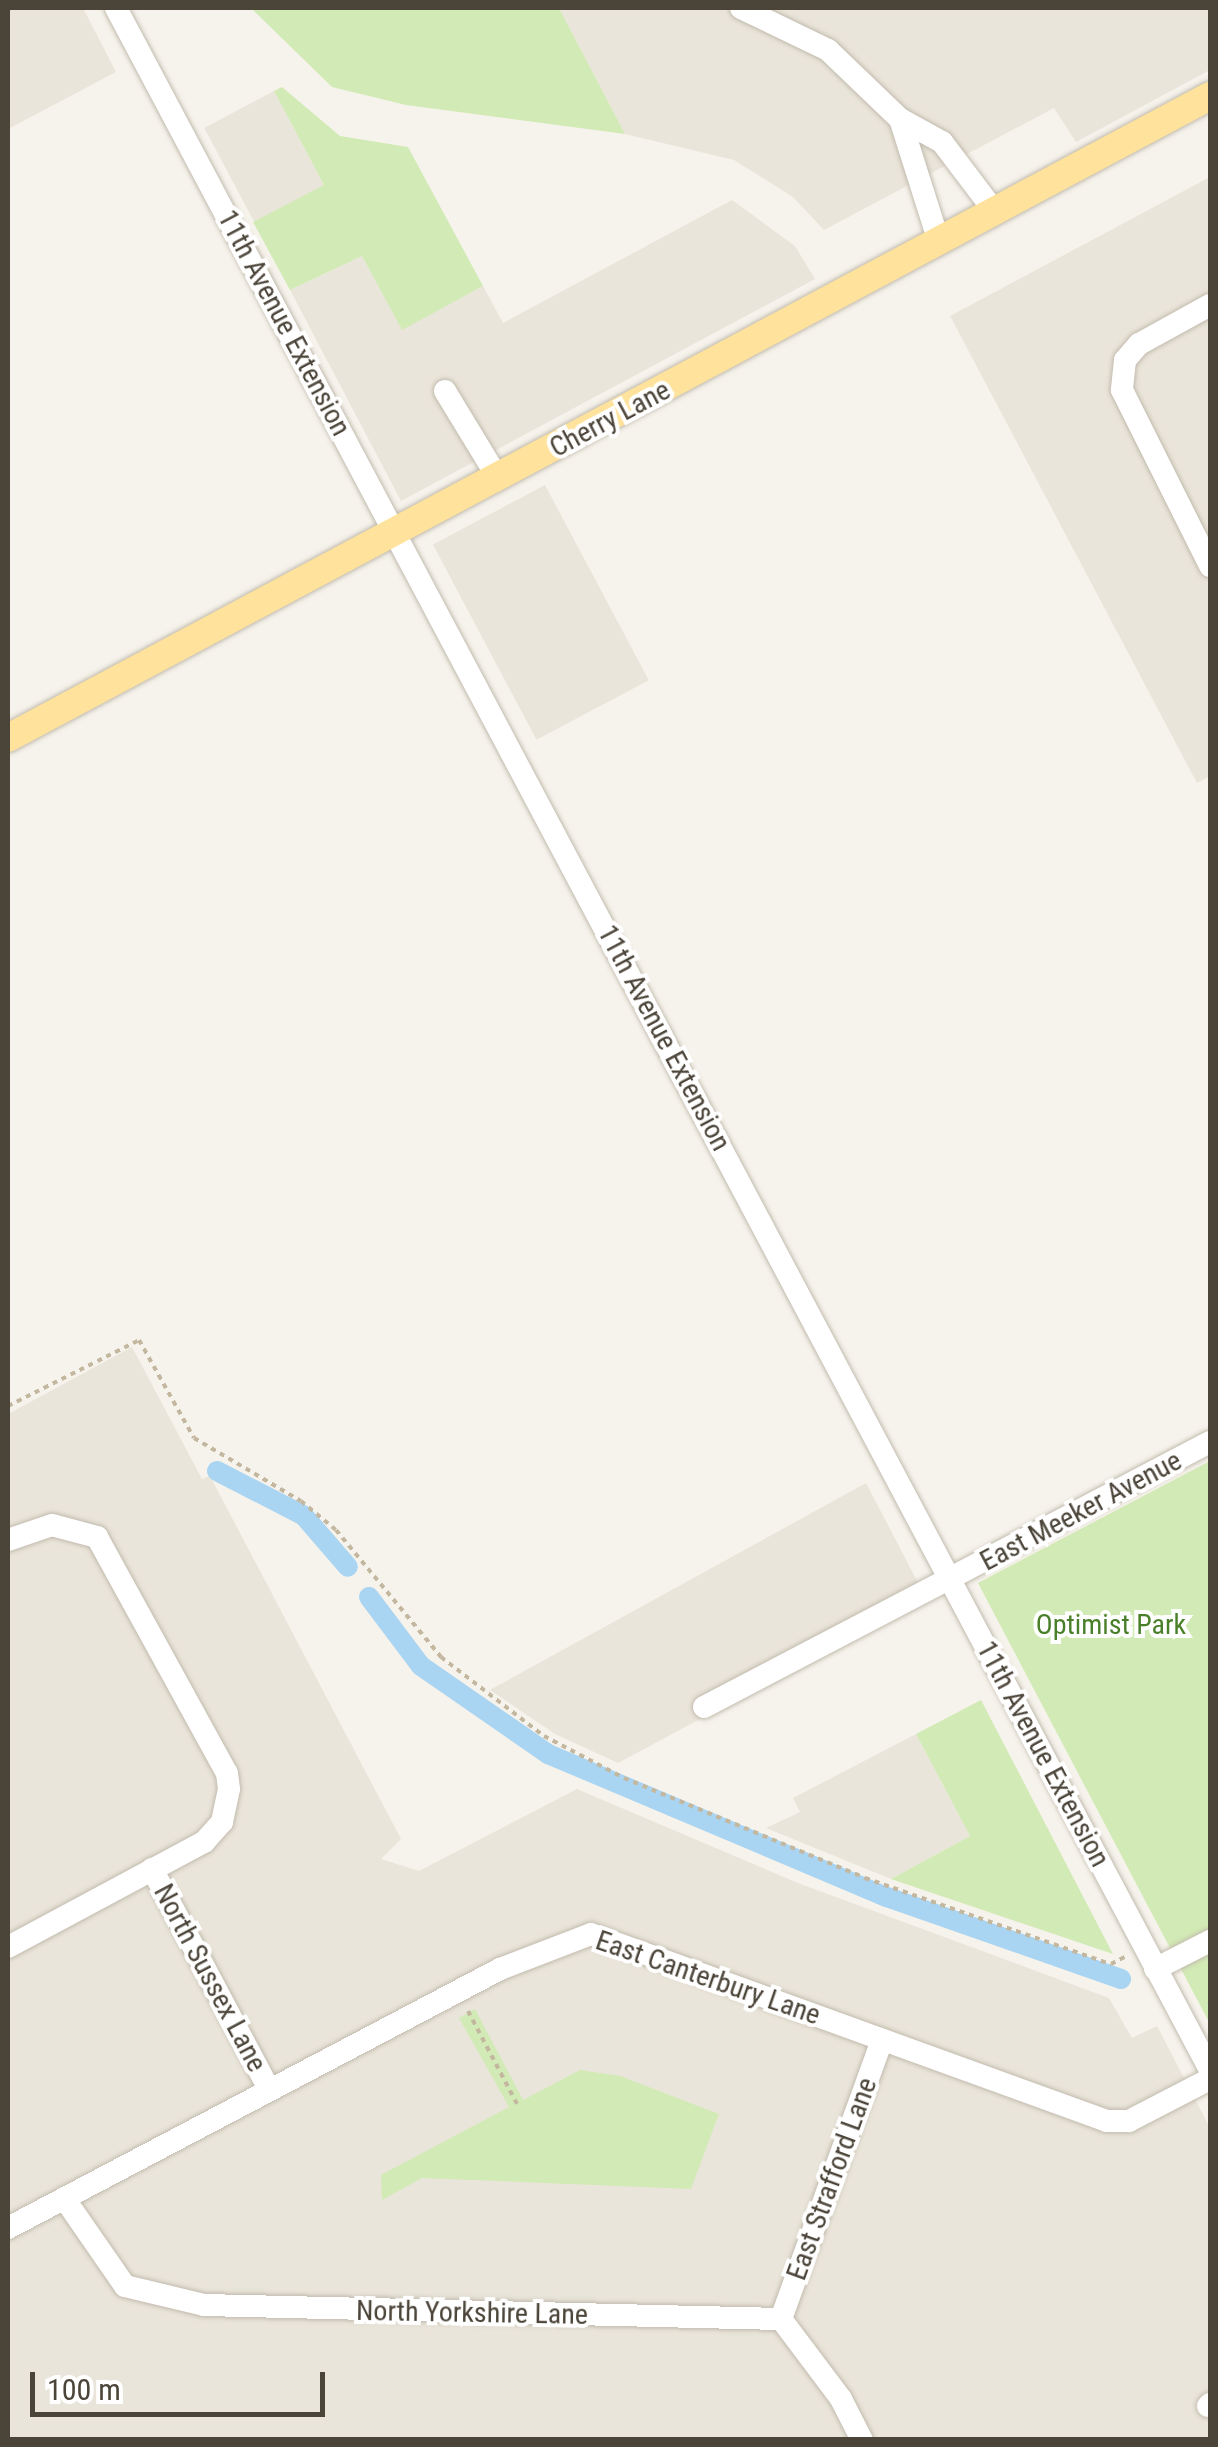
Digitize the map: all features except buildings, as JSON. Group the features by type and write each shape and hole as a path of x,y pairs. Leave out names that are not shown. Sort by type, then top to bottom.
{"main road":[{"name":"Cherry Lane","path":"8,738 1210,96"}],"street":[{"name":"11th Avenue Extension","path":"116,8 1210,2070"},
{"path":"742,8 828,50 900,120 942,142 996,212"},
{"path":"900,120 939,242"},
{"path":"1210,305 1138,344 1125,360 1122,390 1210,566"},
{"path":"445,390 498,478"},
{"name":"East Meeker Avenue","path":"704,1706 952,1581 1210,1442"},
{"path":"8,1540 52,1524 80,1528 97,1537 227,1772 222,1822 204,1842 8,1947"},
{"name":"North Sussex Lane","path":"152,1869 268,2087"},
{"name":"East Canterbury Lane","path":"8,2228 268,2087 564,1940 591,1934 1107,2121 1129,2122 1210,2079"},
{"path":"1155,1969 1210,1941"},
{"name":"East Strafford Lane","path":"781,2318 882,2040"},
{"name":"North Yorkshire Lane","path":"64,2198 124,2286 204,2305 781,2318"},
{"path":"781,2318 832,2385 862,2440"}],"path":[{"path":"8,1406 139,1340 194,1438 301,1501 336,1530 441,1657 544,1736 624,1778 866,1878 1076,1952 1111,1964 1144,1947"},
{"path":"458,1992 517,2104"}],"shaded area":[{"path":"8,8 83,8 116,72 8,129"},
{"path":"559,8 1210,8 1210,70 1076,142 1054,108 824,230 793,197 734,160 625,134"},
{"path":"274,91 324,185 254,223 204,128"},
{"path":"1210,177 1210,776 1197,783 950,316"},
{"path":"732,200 795,246 815,279 401,501 290,290 362,256 402,329 483,286 503,323"},
{"path":"545,485 649,680 537,740 433,545"},
{"path":"132,1347 202,1479 210,1476 401,1839 381,1859 419,1871 577,1789 798,1883 1109,1998 1132,2038 1157,2026 1210,2128 1210,2439 8,2440 8,1414"},
{"path":"866,1483 926,1598 618,1763 555,1734 490,1690"},
{"path":"916,1734 970,1836 891,1879 766,1828 800,1812 793,1798"}],"green space":[{"path":"251,8 559,8 625,134 406,105 332,87"},
{"path":"282,87 340,136 408,147 483,286 402,330 362,256 290,290 253,222 324,185 274,91"},
{"name":"Optimist Park","path":"1210,1461 1210,2024 978,1583"},
{"path":"981,1700 1113,1954 891,1879 970,1836 916,1734"},
{"path":"475,2009 523,2100 580,2070 620,2076 719,2114 691,2189 422,2178 382,2200 381,2175 509,2107 459,2018"}],"waterway":[{"path":"217,1471 304,1516 348,1567"},
{"path":"369,1597 421,1666 548,1754 887,1897 1121,1979"}]}
